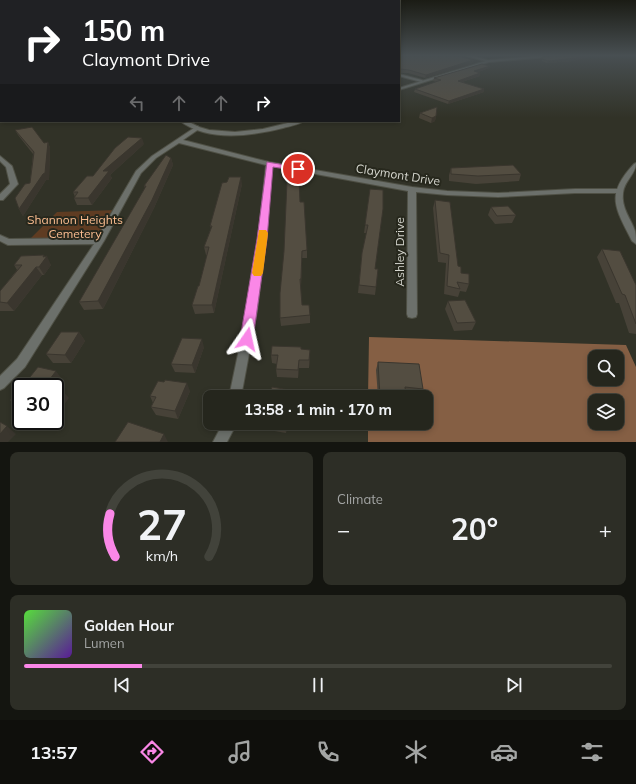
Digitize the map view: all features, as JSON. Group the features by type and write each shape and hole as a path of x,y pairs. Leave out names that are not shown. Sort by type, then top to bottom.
{"street":[{"path":"405,77 421,81"},
{"path":"400,88 437,77"},
{"path":"185,122 197,128 216,132 242,133 296,122"},
{"path":"0,384 21,363 100,242 138,172 154,157 197,128"},
{"name":"Claymont Drive","path":"178,141 269,164 412,190 498,195 618,192"},
{"path":"0,158 9,166 14,184 0,198"},
{"path":"236,390 252,311 262,239 269,164"},
{"path":"636,165 624,178 618,192 621,210 636,241"},
{"name":"Ashley Drive","path":"412,190 412,314"},
{"path":"0,238 8,242 100,242"},
{"path":"220,442 226,430"}],"green space":[{"name":"Shannon Heights Cemetery","path":"117,210 100,241 27,242 57,212"}],"shaded area":[{"path":"369,337 626,345 636,367 636,442 368,442 368,430 433,430 433,390 368,390"}],"building":[{"path":"470,77 458,81 484,89 449,101 415,89 441,80 434,78"},
{"path":"437,107 436,116 432,118 420,113"},
{"path":"32,127 44,143 48,142 45,173 19,209 15,198 25,184 30,183 34,152 15,130"},
{"path":"128,137 142,138 103,171 109,171 88,198 74,198 78,192 73,192 87,176 93,176 115,148"},
{"path":"166,155 171,158 152,200 98,301 79,302 146,186 144,186"},
{"path":"513,165 521,174 478,176 451,174 451,168"},
{"path":"229,177 241,177 212,305 192,305 199,286 209,247 204,247 212,226 210,226 222,183 227,182"},
{"path":"299,180 300,202 304,202 307,250 302,251 300,279 302,305 309,305 310,315 280,318 280,293 284,251 287,181"},
{"path":"370,189 383,190 383,209 375,269 378,269 376,287 359,285 362,253 368,225 365,225"},
{"path":"435,200 450,202 458,266 461,267 461,273 469,274 469,284 457,282 460,289 447,286 449,255 440,253"},
{"path":"508,206 516,215 497,216 491,207"},
{"path":"602,249 620,251 636,285 636,324 625,295 622,294"},
{"path":"44,255 43,257 47,256 39,267 36,267 7,303 0,302 0,291 22,265 14,265 21,256"},
{"path":"465,300 476,322 457,323 448,301"},
{"path":"61,332 79,332 65,355 46,354"},
{"path":"182,338 202,339 192,365 171,364"},
{"path":"272,346 301,347 301,349 310,350 309,360 299,360 298,370 276,369 278,355 271,355"},
{"path":"378,362 419,364 423,389 405,387 405,390 380,390"},
{"path":"38,367 56,371 51,378 29,378"},
{"path":"165,380 187,383 175,411 151,407 156,397 150,396 158,381 164,382"},
{"path":"272,387 289,390 271,390"},
{"path":"0,422 7,426 0,434"},
{"path":"128,422 164,434 160,442 115,442"}],"slow traffic":[{"path":"257,273 263,233"}],"route":[{"path":"247,339 262,239 269,164 298,169"}]}
